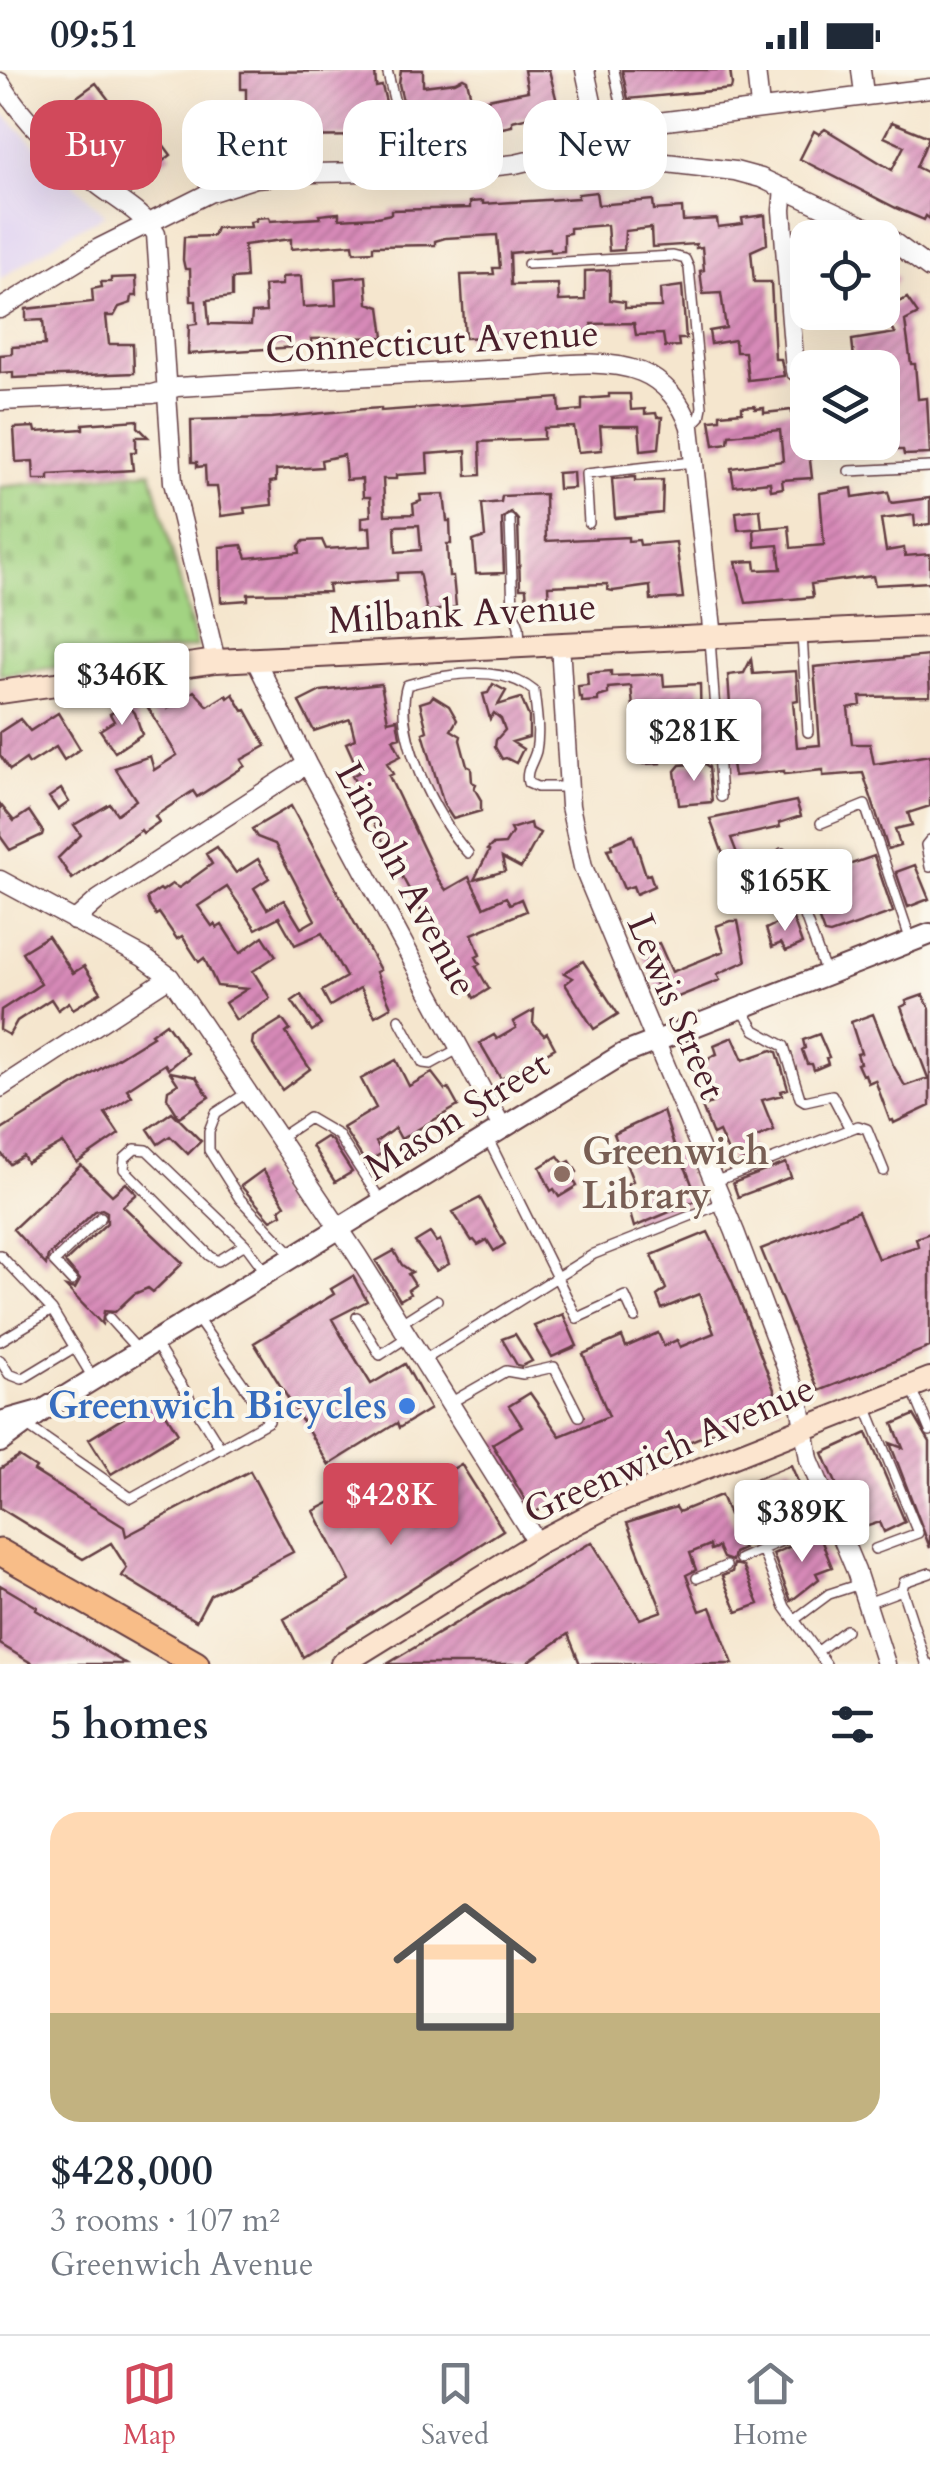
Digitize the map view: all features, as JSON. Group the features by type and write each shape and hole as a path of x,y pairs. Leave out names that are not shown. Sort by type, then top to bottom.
{"main road":[{"name":"Milbank Avenue","path":"0,692 216,660 930,626"},
{"name":"Greenwich Avenue","path":"342,1664 536,1543 610,1505 921,1383"},
{"path":"0,1552 196,1664"}],"street":[{"path":"585,70 591,100"},
{"path":"756,70 760,108"},
{"path":"861,70 864,94"},
{"path":"0,82 36,130 97,184 148,222 156,234 173,482 216,660"},
{"path":"667,120 930,88"},
{"path":"667,163 735,171 784,188 888,238 930,269"},
{"path":"0,309 62,268 209,193 256,178 343,173"},
{"path":"784,188 782,210 793,350"},
{"name":"Connecticut Avenue","path":"0,402 482,370 618,366 654,379 678,402 690,427 712,637"},
{"name":"Lewis Street","path":"560,644 568,788 576,847 723,1203 800,1404 809,1458 860,1584 886,1664"},
{"name":"Lincoln Avenue","path":"255,658 307,764 460,1048 496,1134"},
{"path":"74,921 99,899 307,764"},
{"path":"0,880 156,964 170,977 340,1229 536,1543"},
{"name":"Mason Street","path":"0,1442 46,1409 623,1054 921,938"},
{"path":"0,1088 170,977"},
{"name":"Mason Street","path":"0,1422 46,1409"}],"lane":[{"path":"387,70 394,100"},
{"path":"614,70 620,100"},
{"path":"528,264 674,256 685,259 690,268 702,407 700,417 690,427"},
{"path":"589,523 586,474 695,462"},
{"path":"849,471 930,467"},
{"path":"510,520 513,611 520,646"},
{"path":"802,632 808,732"},
{"path":"712,637 721,798"},
{"path":"468,854 450,833 430,798 409,736 402,701 407,685 433,678 500,674 520,679 534,691 538,725 536,751 526,775 528,782 538,787 568,788"},
{"path":"822,823 865,806 921,938"},
{"path":"930,840 926,845 930,867"},
{"path":"782,852 826,974"},
{"path":"740,1008 755,1030 784,1046 800,1098 832,1095 850,1130"},
{"path":"399,1019 423,1063 431,1064 460,1048"},
{"path":"248,1092 216,1113 209,1131 209,1150 240,1199 294,1257"},
{"path":"279,1138 308,1118 338,1136 382,1204"},
{"path":"714,1182 858,1126 867,1129 884,1172"},
{"path":"496,1134 577,1318 625,1296 635,1318"},
{"path":"244,1244 224,1259 210,1256 124,1169 125,1158 135,1149 147,1150 244,1244 267,1274"},
{"path":"424,1360 594,1254 723,1203"},
{"path":"72,1281 54,1262 101,1217"},
{"path":"0,1255 52,1310 94,1380"},
{"path":"357,1317 380,1355 438,1300"},
{"path":"0,1341 52,1310"},
{"path":"26,1425 132,1498 269,1421 196,1317"},
{"path":"109,1318 147,1347 221,1448"},
{"path":"0,1360 9,1374 22,1379 75,1348"},
{"path":"450,1403 506,1371 523,1374 554,1367 579,1416"},
{"path":"921,1383 930,1432"},
{"path":"865,1404 918,1533 875,1548"},
{"path":"740,1560 834,1518"},
{"path":"762,1549 785,1607 826,1664"},
{"path":"697,1578 726,1566"},
{"path":"930,1573 904,1582 902,1590 926,1663 930,1664"},
{"path":"794,1620 829,1594 860,1584"},
{"path":"867,1604 902,1590"},
{"path":"817,1652 846,1630"}],"shaded area":[{"path":"0,110 30,140 30,190 80,190 105,215 0,279"}],"green space":[{"path":"151,471 197,647 0,675 0,487"}],"building":[{"path":"401,70 423,70 423,86 463,78 467,80 472,100 403,100"},
{"path":"524,70 549,70 556,100 523,100 523,118 512,121 512,126 503,128 503,100 482,100 528,91"},
{"path":"622,70 730,70 732,85 731,89 628,99"},
{"path":"375,71 376,87 382,86 386,100 343,100 343,136 323,136 323,100 246,100 241,72"},
{"path":"96,83 109,100 75,100"},
{"path":"892,122 929,137 916,167 930,174 930,219 896,208 800,159 814,131 819,134 825,129 892,170 904,146 884,137"},
{"path":"162,143 171,155 162,162"},
{"path":"596,192 598,205 653,200 654,210 682,208 683,221 717,219 718,227 743,224 742,218 765,215 767,244 751,251 754,282 771,282 775,359 781,359 784,376 748,380 745,352 736,352 735,340 711,344 709,331 726,328 721,293 703,294 702,247 652,247 651,228 625,231 624,250 609,251 607,225 570,228 570,233 564,234 564,251 510,253 511,285 558,284 559,301 585,300 585,271 610,270 610,300 625,302 625,308 661,307 660,289 682,286 686,339 678,339 679,346 665,347 663,334 636,335 634,323 592,324 591,331 485,333 485,337 465,338 461,275 494,274 493,268 500,268 497,235 445,238 435,241 435,245 373,246 373,251 354,252 353,244 291,249 291,239 244,245 246,278 232,279 232,297 207,300 209,324 251,325 252,313 266,312 264,286 282,285 282,277 301,276 303,307 336,305 335,279 366,276 368,303 380,307 384,337 311,339 312,346 188,354 189,325 197,324 196,301 191,301 190,269 185,269 183,260 184,237 213,236 216,228 251,227 250,222 256,218 320,218 319,215 339,213 339,219 377,217 391,214 391,210 470,208 470,202 578,198 578,194"},
{"path":"136,277 137,296 119,307 114,316 106,316 109,344 133,344 134,373 13,378 13,372 0,373 0,355 12,354 12,347 45,345 43,320 26,321 26,309 93,302 92,289 102,287 101,282"},
{"path":"907,298 918,314 905,321 918,399 927,398 930,454 904,455 900,450 900,350 853,350 852,340 900,330 900,302"},
{"path":"630,394 631,410 645,409 645,414 662,417 659,448 641,450 639,426 600,426 602,450 578,452 574,427 544,428 544,439 480,442 481,475 467,476 466,451 427,454 428,473 383,479 385,515 414,514 413,504 421,501 420,495 444,494 450,521 449,576 453,576 456,607 427,612 419,572 397,573 397,580 328,585 329,592 248,594 248,600 221,602 220,547 242,545 247,558 300,553 299,546 304,541 322,540 326,549 371,546 370,527 362,528 362,517 371,516 370,497 363,497 362,479 346,480 344,455 321,460 322,467 276,470 276,481 270,482 272,505 221,516 217,487 206,487 205,466 197,467 197,462 192,462 191,420 559,398 560,412 582,410 582,399","holes":["419,525 421,550 396,552 395,526"]},
{"path":"742,407 764,408 764,413 790,410 790,460 810,460 812,478 782,480 783,488 771,490 770,482 734,486 731,468 783,461 780,430 729,435 728,443 714,445 710,420 720,419 720,414 742,412"},
{"path":"138,420 138,427 148,437 136,437 136,452 131,452 133,470 49,475 49,480 34,480 33,461 16,462 14,428 35,427 36,432 83,429 83,424"},
{"path":"573,472 574,488 558,489 557,473"},
{"path":"635,477 635,481 663,480 662,513 615,518 612,479"},
{"path":"852,488 853,497 888,492 891,503 930,498 930,524 915,526 914,515 881,519 886,551 904,548 905,556 930,554 930,582 875,585 873,576 811,584 813,597 746,603 736,562 755,561 756,570 781,569 778,545 755,547 754,529 789,526 791,548 824,545 820,493"},
{"path":"545,494 546,541 628,537 628,541 639,540 640,545 676,542 683,598 651,600 650,586 613,591 608,590 607,584 548,586 549,604 527,605 526,588 520,588 518,520 511,512 502,519 504,573 476,574 473,541 485,537 482,504 501,502 502,496"},
{"path":"760,509 762,528 738,530 736,512"},
{"path":"928,656 930,696 860,697 861,705 848,708 852,744 870,744 874,764 930,755 930,806 908,813 912,825 895,829 900,845 888,849 863,773 823,776 823,770 734,776 730,751 740,750 728,675 744,673 751,659 753,674 796,671 798,700 793,701 797,747 820,745 814,667"},
{"path":"611,671 611,676 663,674 664,686 700,684 701,729 659,732 661,763 644,764 643,737 641,727 635,727 631,686 608,688 608,694 598,697 598,701 582,702 579,697 578,686 588,685 587,673"},
{"path":"381,684 388,721 397,719 400,737 393,739 401,756 387,763 393,774 389,776 438,879 446,890 469,877 484,907 506,897 510,904 521,899 526,911 472,934 480,955 476,957 480,964 476,966 489,989 474,998 461,972 453,976 436,944 431,943 436,930 423,908 420,910 365,807 368,805 352,776 359,772 346,743 355,739 350,719 314,731 299,702 321,691"},
{"path":"493,684 506,691 498,705 521,698 529,717 529,737 512,742 523,749 516,763 502,759 495,747 505,730 494,713 490,719 483,694"},
{"path":"194,691 208,706 233,694 266,746 241,760 245,766 197,797 193,791 155,816 159,822 143,833 141,830 72,879 58,858 81,835 74,825 110,804 117,814 136,800 115,768 150,756 154,770 177,755 147,706 160,697 168,708"},
{"path":"433,696 449,706 457,720 451,730 461,736 472,782 481,800 481,811 453,819 444,805 423,733 427,731 420,703"},
{"path":"127,704 135,713 142,734 115,752 100,730 114,721 110,714"},
{"path":"58,713 80,749 64,760 56,747 29,764 26,759 10,770 0,755 0,732 20,719 30,731"},
{"path":"703,763 709,767 712,802 679,805 675,771 680,765"},
{"path":"61,789 69,802 58,810 49,797"},
{"path":"796,801 801,816 779,823 780,827 731,838 750,887 737,892 710,819"},
{"path":"0,804 14,821 29,811 42,835 10,850 0,836"},
{"path":"291,806 380,970 376,972 391,1007 375,1016 360,988 330,1006 322,991 346,977 322,933 295,945 279,917 256,929 227,887 198,906 212,926 222,925 240,953 263,936 276,956 253,971 270,998 236,1020 225,1003 247,989 217,986 204,958 199,962 182,936 177,939 149,905 147,898 160,889 172,884 179,888 212,864 206,854 217,847 236,873 258,859 269,878 254,888 267,909 284,900 301,928 315,920 275,844 257,837 252,829"},
{"path":"530,823 540,833 521,868 502,858 505,871 474,880 487,850 492,845 505,844 512,833 510,829"},
{"path":"633,835 646,875 650,874 654,886 636,894 633,886 624,889 607,849"},
{"path":"874,856 893,912 824,933 811,898 840,887 834,870"},
{"path":"915,865 929,899 908,907 896,872"},
{"path":"792,916 802,944 786,951 781,943 772,947 766,929"},
{"path":"738,921 746,961 717,974 720,980 673,999 662,998 638,947 652,941 654,945 659,943 672,972 724,951 716,926"},
{"path":"48,936 73,973 84,966 101,992 73,1009 69,1002 58,1010 51,999 17,1021 9,1035 0,1030 1,1010 41,984 22,952"},
{"path":"583,961 618,1014 594,1029 565,984 573,978 564,973"},
{"path":"301,995 321,1025 312,1031 292,1001"},
{"path":"923,995 930,1009 930,1106 894,1123 875,1080 868,1083 857,1064 857,1054 861,1053 851,1022 873,1014 905,1086 928,1078 901,1007"},
{"path":"534,1010 533,1023 544,1035 547,1033 555,1048 501,1079 480,1043 516,1028 513,1022"},
{"path":"282,1019 290,1030 286,1033 310,1069 282,1090 252,1044 253,1037"},
{"path":"166,1023 187,1053 168,1069 165,1064 127,1089 132,1096 105,1113 119,1134 77,1163 63,1143 27,1163 23,1156 10,1164 0,1152 0,1131 153,1036"},
{"path":"819,1034 829,1057 828,1064 814,1070 812,1064 807,1064 803,1040"},
{"path":"733,1037 743,1060 772,1050 777,1052 788,1089 781,1091 782,1095 762,1100 774,1130 749,1140 756,1157 734,1165 719,1132 713,1135 702,1107 716,1101 705,1069 710,1057 717,1054 714,1045"},
{"path":"396,1060 409,1086 432,1073 445,1090 448,1088 458,1106 401,1139 395,1128 376,1142 382,1153 366,1163 343,1128 376,1108 361,1079"},
{"path":"170,1072 196,1077 209,1097 179,1117 167,1098 168,1090 178,1084"},
{"path":"663,1111 679,1161 698,1200 634,1227 624,1193 633,1181 614,1134"},
{"path":"172,1112 201,1141 188,1154 170,1136 158,1144 148,1129"},
{"path":"326,1137 352,1172 335,1182 312,1146"},
{"path":"558,1156 564,1164 570,1161 577,1172 571,1176 577,1186 559,1197 554,1189 551,1191 540,1167"},
{"path":"786,1163 791,1177 738,1197 733,1183"},
{"path":"81,1165 112,1195 126,1183 137,1194 123,1206 183,1263 153,1292 148,1288 134,1294 115,1312 104,1311 102,1324 66,1287 75,1289 80,1280 65,1262 107,1223 107,1212 95,1211 48,1256 46,1265 13,1229"},
{"path":"263,1170 285,1205 280,1209 282,1214 271,1220 241,1186"},
{"path":"480,1198 505,1244 494,1251 487,1240 478,1245 472,1241 453,1212"},
{"path":"858,1211 878,1259 918,1246 916,1238 930,1233 930,1347 819,1391 761,1249"},
{"path":"708,1232 732,1281 780,1405 624,1468 533,1513 492,1444 522,1426 509,1406 530,1393 560,1436 609,1416 583,1354 622,1337 626,1347 658,1333 664,1346 677,1340 680,1347 714,1333 699,1294 662,1309 657,1296 666,1289 652,1255"},
{"path":"430,1233 436,1242 440,1240 449,1264 436,1271 415,1242"},
{"path":"394,1251 402,1265 412,1272 408,1274 415,1285 400,1300 376,1261"},
{"path":"353,1276 367,1301 332,1319 341,1335 371,1384 405,1364 430,1409 399,1428 397,1423 329,1465 254,1343 334,1294 331,1289"},
{"path":"563,1314 577,1346 552,1357 534,1326"},
{"path":"515,1334 532,1361 522,1366 517,1365 502,1339"},
{"path":"156,1398 178,1433 111,1474 89,1439"},
{"path":"914,1415 930,1442 930,1548 890,1443 903,1448 893,1424"},
{"path":"867,1433 905,1522 884,1532 880,1522 856,1530 823,1453"},
{"path":"19,1457 36,1468 34,1471 124,1527 126,1536 250,1471 293,1552 210,1595 196,1621 122,1576 127,1568 111,1543 83,1559 0,1508 0,1469"},
{"path":"461,1464 503,1530 303,1657 284,1619 350,1581 314,1511 379,1477 394,1505"},
{"path":"791,1465 807,1503 800,1506 806,1521 765,1539 743,1484"},
{"path":"721,1495 743,1549 734,1553 732,1561 723,1558 718,1547 711,1550 710,1545 690,1553 696,1570 686,1575 700,1611 711,1607 733,1664 580,1664 568,1634 525,1664 387,1664 592,1542 640,1619 662,1611 627,1523 676,1507 679,1512"},
{"path":"813,1536 820,1537 832,1567 816,1573 819,1579 791,1601 773,1554"},
{"path":"734,1564 743,1566 759,1604 737,1612 722,1576 732,1572"},
{"path":"0,1585 126,1664 33,1664 0,1644"}],"place":[{"name":"Greenwich Library","path":"562,1174"},
{"name":"Greenwich Bicycles","path":"407,1406"}]}
